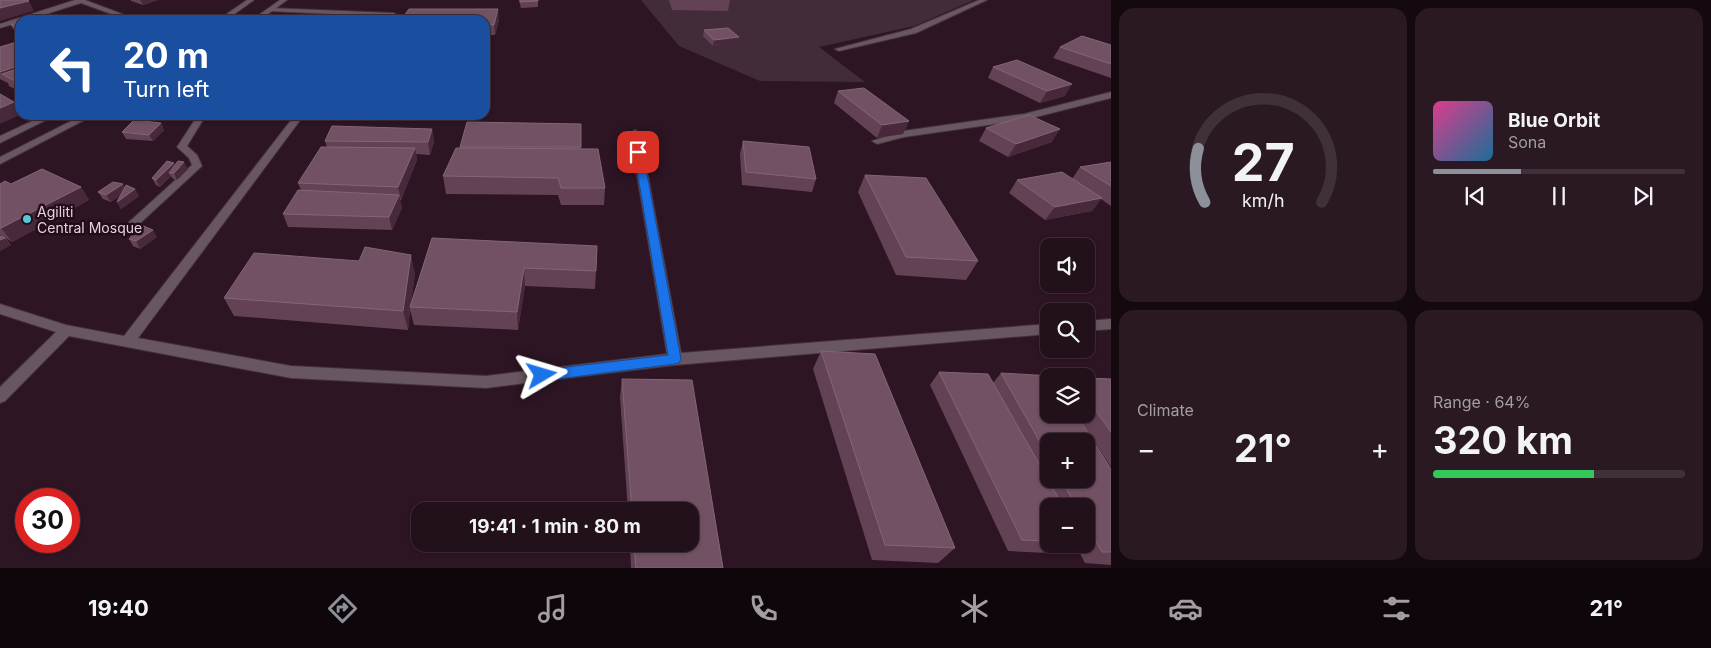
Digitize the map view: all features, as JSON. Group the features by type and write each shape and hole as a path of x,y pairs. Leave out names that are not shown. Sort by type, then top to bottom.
{"street":[{"path":"228,15 251,0"},
{"path":"262,15 284,0"},
{"path":"839,49 913,30 984,0"},
{"path":"35,15 80,1 121,15"},
{"path":"270,10 394,15"},
{"path":"0,26 15,21"},
{"path":"877,141 903,134 1024,117 1111,95"},
{"path":"0,140 42,120"},
{"path":"0,161 80,120"},
{"path":"132,225 197,166 194,157 182,147 199,120"},
{"path":"128,342 296,120"},
{"path":"635,133 675,359"},
{"path":"0,309 66,330 291,372 486,382 675,359 1040,330"},
{"path":"1095,325 1111,324"},
{"path":"0,397 66,330"}],"shaded area":[{"path":"641,0 974,0 914,26 819,47 865,82 760,81 679,46"}],"building":[{"path":"0,0 27,0 29,1 0,8"},
{"path":"520,0 538,0 538,1 520,2"},
{"path":"409,9 498,9 494,25 490,25 490,15 405,15"},
{"path":"728,28 739,37 714,40 704,30"},
{"path":"1082,36 1111,45 1111,64 1060,47"},
{"path":"15,42 15,67 0,72 0,47"},
{"path":"1017,60 1072,84 1047,91 993,67"},
{"path":"15,70 15,81 2,74"},
{"path":"864,88 909,121 882,125 838,91"},
{"path":"0,94 14,102 0,108"},
{"path":"1029,115 1060,129 1016,144 986,128"},
{"path":"134,120 161,123 149,135 122,132"},
{"path":"467,122 581,124 581,147 460,147"},
{"path":"332,126 432,129 428,142 325,141"},
{"path":"743,141 809,147 816,179 746,172"},
{"path":"321,147 415,148 398,187 298,183"},
{"path":"456,148 598,149 605,188 561,188 558,178 443,176"},
{"path":"167,161 174,163 156,180 152,178"},
{"path":"178,161 184,162 174,173 169,173"},
{"path":"1111,162 1111,186 1080,167"},
{"path":"42,169 81,187 0,228 0,184 5,181 11,184"},
{"path":"1062,172 1102,198 1055,207 1017,180"},
{"path":"865,175 926,178 978,261 906,257"},
{"path":"113,182 123,184 106,195 98,192"},
{"path":"126,185 135,189 117,202"},
{"path":"298,190 399,195 389,217 283,214"},
{"path":"141,225 153,230 136,241 129,239"},
{"path":"432,238 597,246 596,271 524,268 517,312 410,307"},
{"path":"365,247 411,255 403,311 224,298 254,253 359,261"},
{"path":"821,351 875,354 955,548 885,545"},
{"path":"939,372 988,374 1040,466 1040,488 1053,488 1058,498 1040,498 1040,541 1022,540"},
{"path":"1001,373 1040,375 1040,423 1082,423 1088,433 1040,433 1040,442"},
{"path":"1095,378 1111,379 1111,432 1095,410"},
{"path":"622,379 692,380 723,568 636,568 635,552 699,552 699,502 631,502"},
{"path":"1095,444 1111,469 1111,552 1102,552 1095,540 1095,498 1072,498 1066,488 1095,488"}],"place":[{"name":"Agiliti Central Mosque","path":"27,219"}],"route":[{"path":"542,375 675,359 638,152"}]}
